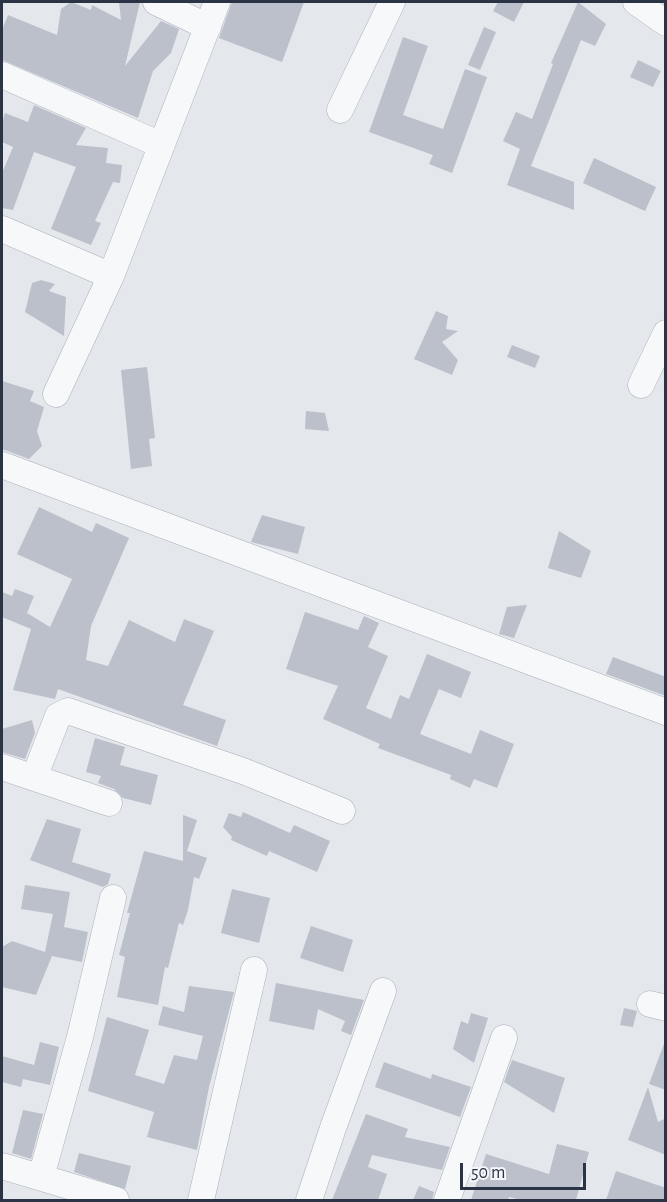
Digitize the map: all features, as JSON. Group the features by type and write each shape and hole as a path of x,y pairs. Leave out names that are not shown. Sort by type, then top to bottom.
{"street":[{"path":"156,2 208,27"},
{"path":"56,394 111,276 217,2"},
{"path":"340,110 392,2"},
{"path":"636,2 662,14"},
{"path":"2,75 161,145"},
{"path":"2,229 111,276"},
{"path":"641,385 666,333"},
{"path":"2,465 666,712"},
{"path":"34,778 58,716 68,711 232,767 342,811"},
{"path":"2,767 109,803"},
{"path":"41,1177 80,1037 113,898"},
{"path":"201,1200 254,970"},
{"path":"309,1200 383,991"},
{"path":"447,1200 504,1038"},
{"path":"2,1166 116,1200"}],"building":[{"path":"71,2 91,10 92,5 121,20 119,2 140,2 125,66 161,21 179,29 171,53 153,71 138,118 2,60 2,30 8,15 57,35 61,9"},
{"path":"232,2 304,2 282,62 219,38"},
{"path":"498,2 524,2 514,22 493,11"},
{"path":"578,2 606,24 595,46 581,40 531,166 574,182 574,210 507,185 520,149 503,141 516,112 532,119 553,64 551,63"},
{"path":"484,27 496,32 480,70 468,65"},
{"path":"403,37 428,46 403,115 443,129 465,69 487,77 452,173 429,164 433,155 369,132"},
{"path":"638,60 661,71 653,87 630,77"},
{"path":"34,105 86,128 76,145 108,148 106,163 122,165 120,183 113,182 95,221 101,223 91,245 51,229 76,167 34,152 13,210 2,208 2,173 13,147 2,142 2,123 5,113 28,122"},
{"path":"594,158 656,187 645,211 583,183"},
{"path":"41,280 55,284 49,291 66,297 64,336 25,312 32,283"},
{"path":"436,311 448,316 446,329 458,331 442,342 458,360 452,375 414,359"},
{"path":"512,345 540,356 535,368 507,357"},
{"path":"147,367 155,438 149,439 152,466 131,469 121,370"},
{"path":"2,381 34,391 30,401 44,407 37,431 42,446 29,459 2,449"},
{"path":"306,411 325,413 329,431 305,429"},
{"path":"39,507 92,532 96,523 129,538 91,626 86,660 108,666 129,620 175,642 184,619 214,631 183,705 226,720 217,746 58,689 55,699 13,690 31,629 2,617 2,592 12,596 15,589 34,596 27,613 50,627 72,579 17,554"},
{"path":"262,515 305,527 298,554 251,542"},
{"path":"559,531 591,551 581,578 548,568"},
{"path":"527,605 514,638 499,634 507,607"},
{"path":"305,612 358,630 364,616 379,623 368,647 388,656 366,708 391,719 400,695 409,699 427,654 471,672 461,698 439,689 420,734 471,754 480,730 514,744 497,788 474,779 470,788 450,779 451,775 378,748 380,744 323,719 338,686 286,669"},
{"path":"613,657 666,677 666,696 606,674"},
{"path":"32,720 35,733 25,759 2,752 2,729"},
{"path":"95,738 125,747 120,765 158,775 151,805 123,798 114,789 98,783 101,776 86,772"},
{"path":"243,812 290,833 294,825 330,841 317,872 269,851 267,856 231,840 232,837 223,827 229,813 241,817"},
{"path":"183,815 197,820 187,851 207,858 199,879 194,877 188,910 183,925 179,923 168,968 165,967 158,1005 117,997 125,957 119,955 130,913 127,913 144,851 183,861"},
{"path":"47,819 81,829 72,862 111,874 108,884 103,887 30,860"},
{"path":"25,885 70,892 64,927 88,932 82,962 52,956 36,995 2,987 2,947 12,941 45,952 53,914 21,909"},
{"path":"232,889 270,898 259,943 221,933"},
{"path":"311,926 353,940 343,972 300,958"},
{"path":"276,983 364,1000 351,1035 341,1031 345,1021 318,1009 314,1030 269,1021"},
{"path":"189,986 234,992 209,1087 197,1150 147,1137 154,1112 88,1091 107,1017 149,1030 135,1075 164,1084 174,1055 197,1060 203,1036 158,1025 163,1006 184,1012"},
{"path":"624,1008 637,1011 633,1027 620,1025"},
{"path":"471,1013 488,1018 474,1063 453,1049 461,1021 468,1024"},
{"path":"40,1042 59,1047 50,1085 23,1079 21,1087 2,1082 2,1056 34,1065"},
{"path":"664,1044 666,1044 666,1090 649,1084"},
{"path":"512,1060 565,1078 554,1113 504,1082"},
{"path":"384,1062 431,1079 432,1074 471,1087 460,1117 375,1087"},
{"path":"648,1087 658,1122 666,1118 666,1155 628,1140"},
{"path":"23,1110 43,1114 31,1159 12,1153"},
{"path":"366,1114 408,1129 405,1137 450,1147 442,1170 372,1155 368,1167 387,1174 378,1200 332,1200"},
{"path":"557,1144 589,1152 576,1200 521,1200 509,1197 508,1200 471,1200 486,1154 549,1174"},
{"path":"79,1153 131,1166 125,1189 74,1172"},
{"path":"616,1171 666,1188 666,1200 606,1200"},
{"path":"419,1186 434,1192 432,1200 413,1200"}]}
